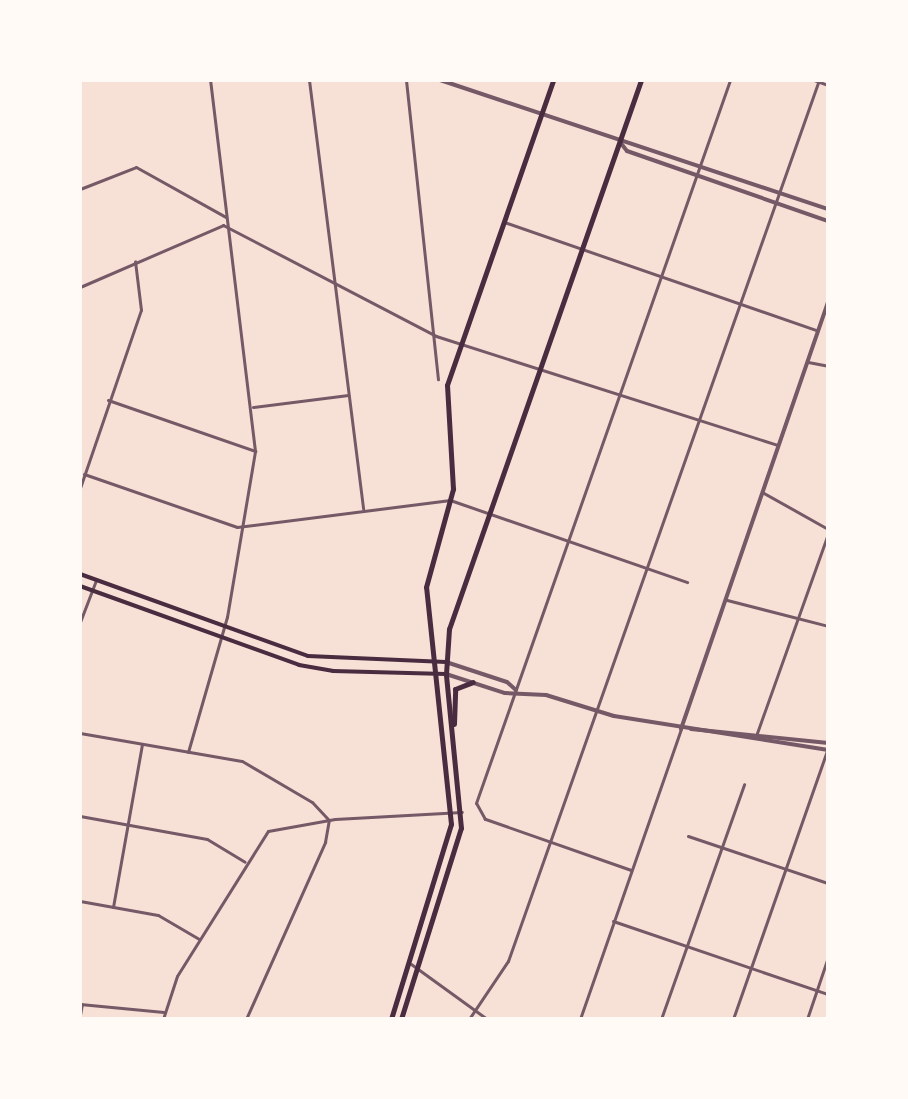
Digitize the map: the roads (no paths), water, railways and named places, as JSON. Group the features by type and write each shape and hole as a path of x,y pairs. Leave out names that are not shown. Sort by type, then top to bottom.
{"main road":[{"path":"391,1019 447,850 451,812 426,587 450,500 453,473 445,400 459,344 553,80"},
{"path":"401,1019 420,970 459,842 462,812 446,674 449,629 641,80"},
{"path":"80,574 225,627 326,659 446,662"},
{"path":"80,586 319,669 435,671 446,674"},
{"path":"452,728 455,689 473,682"}],"street":[{"path":"188,752 225,627 255,451 210,80"},
{"path":"309,80 363,509"},
{"path":"406,80 436,336 438,379"},
{"path":"440,80 457,83 620,142 627,151 828,221"},
{"path":"631,870 478,813 477,800 730,80"},
{"path":"469,1019 508,961 817,80 828,85"},
{"path":"620,142 628,139 828,209"},
{"path":"80,189 136,167 226,217"},
{"path":"503,221 818,331"},
{"path":"80,287 215,225 228,227 436,336 778,445"},
{"path":"80,488 141,310 135,261"},
{"path":"580,1019 828,303"},
{"path":"807,362 828,366"},
{"path":"251,407 348,395"},
{"path":"108,400 255,451"},
{"path":"84,474 242,527 450,500 687,582"},
{"path":"762,492 828,529"},
{"path":"757,733 828,534"},
{"path":"80,622 96,580"},
{"path":"725,599 828,626"},
{"path":"446,662 507,682 516,690 597,712 681,729 827,750 733,1019"},
{"path":"446,674 505,693 516,690"},
{"path":"681,729 757,733 828,743"},
{"path":"80,733 242,761 312,802 329,820"},
{"path":"113,907 142,745"},
{"path":"661,1019 744,784"},
{"path":"163,1019 171,987 245,862 268,831 329,820 462,812"},
{"path":"80,816 207,839 245,862"},
{"path":"246,1019 325,842 329,820"},
{"path":"688,836 828,883"},
{"path":"80,901 162,916 199,939"},
{"path":"613,921 828,994"},
{"path":"807,1019 828,957"},
{"path":"411,964 487,1019"},
{"path":"80,1015 81,1004 164,1012"}]}
